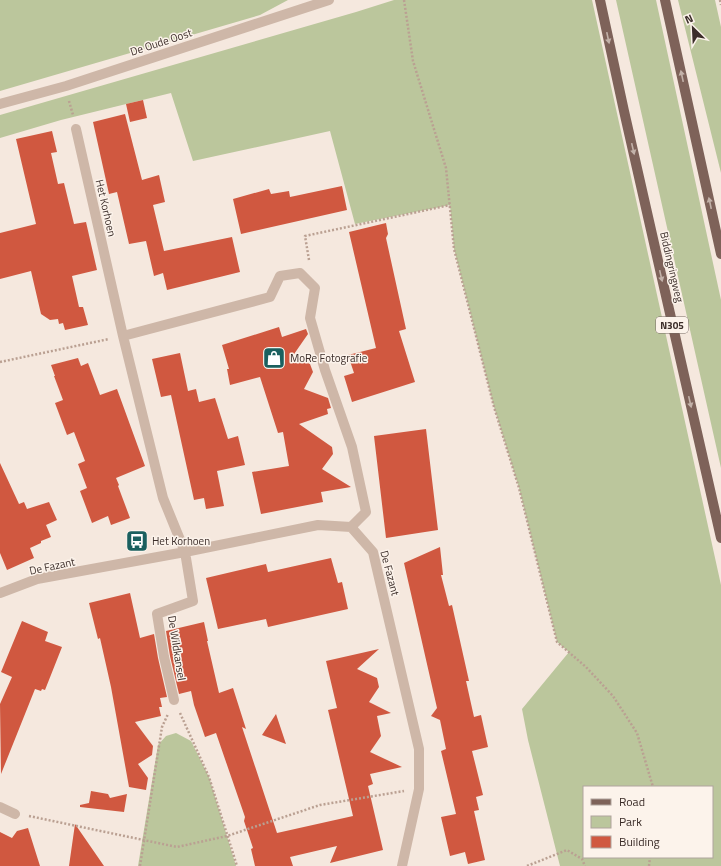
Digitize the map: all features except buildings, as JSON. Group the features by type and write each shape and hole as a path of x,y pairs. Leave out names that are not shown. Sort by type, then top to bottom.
{"main road":[{"name":"Biddingringweg","path":"600,0 721,538"},
{"path":"665,0 721,254"}],"street":[{"name":"De Oude Oost","path":"0,104 66,86 329,0"},
{"name":"Het Korhoen","path":"76,129 123,336 163,498 185,552"},
{"path":"123,336 270,297 280,276 300,273 315,288 310,318 325,370 352,447 366,512 351,527"},
{"name":"De Fazant","path":"0,593 38,579 185,552 318,525 351,527 373,552 419,749 419,789 402,866"},
{"name":"De Wildkansel","path":"174,700 164,657 157,614 193,601 185,552"},
{"path":"0,807 15,814"}],"path":[{"path":"404,0 414,61 446,168 456,256 494,407 519,488 557,642 586,668 613,696 637,733 653,786"},
{"path":"720,0 721,5"},
{"path":"66,86 76,129"},
{"path":"315,288 304,236 450,205"},
{"path":"0,362 123,336"},
{"path":"174,700 209,777 237,866"},
{"path":"140,866 162,727 174,700"},
{"path":"15,814 178,847 227,836 320,805 419,789"},
{"path":"527,866 567,850 582,859 585,866"}],"green space":[{"path":"0,0 288,0 260,15 0,91"},
{"path":"394,0 592,0 721,585 721,866 560,866 528,740 522,709 569,652 557,642 519,488 494,407 454,249 450,205 355,224 330,131 193,161 171,93 61,120 0,138 0,115"},
{"path":"616,0 656,0 721,300 721,468"},
{"path":"678,0 715,0 721,27 721,173"},
{"path":"176,733 191,741 209,777 236,866 138,866 158,745 166,736"}],"place":[{"name":"MoRe Fotografie","path":"274,358"},
{"name":"Het Korhoen","path":"137,541"}]}
